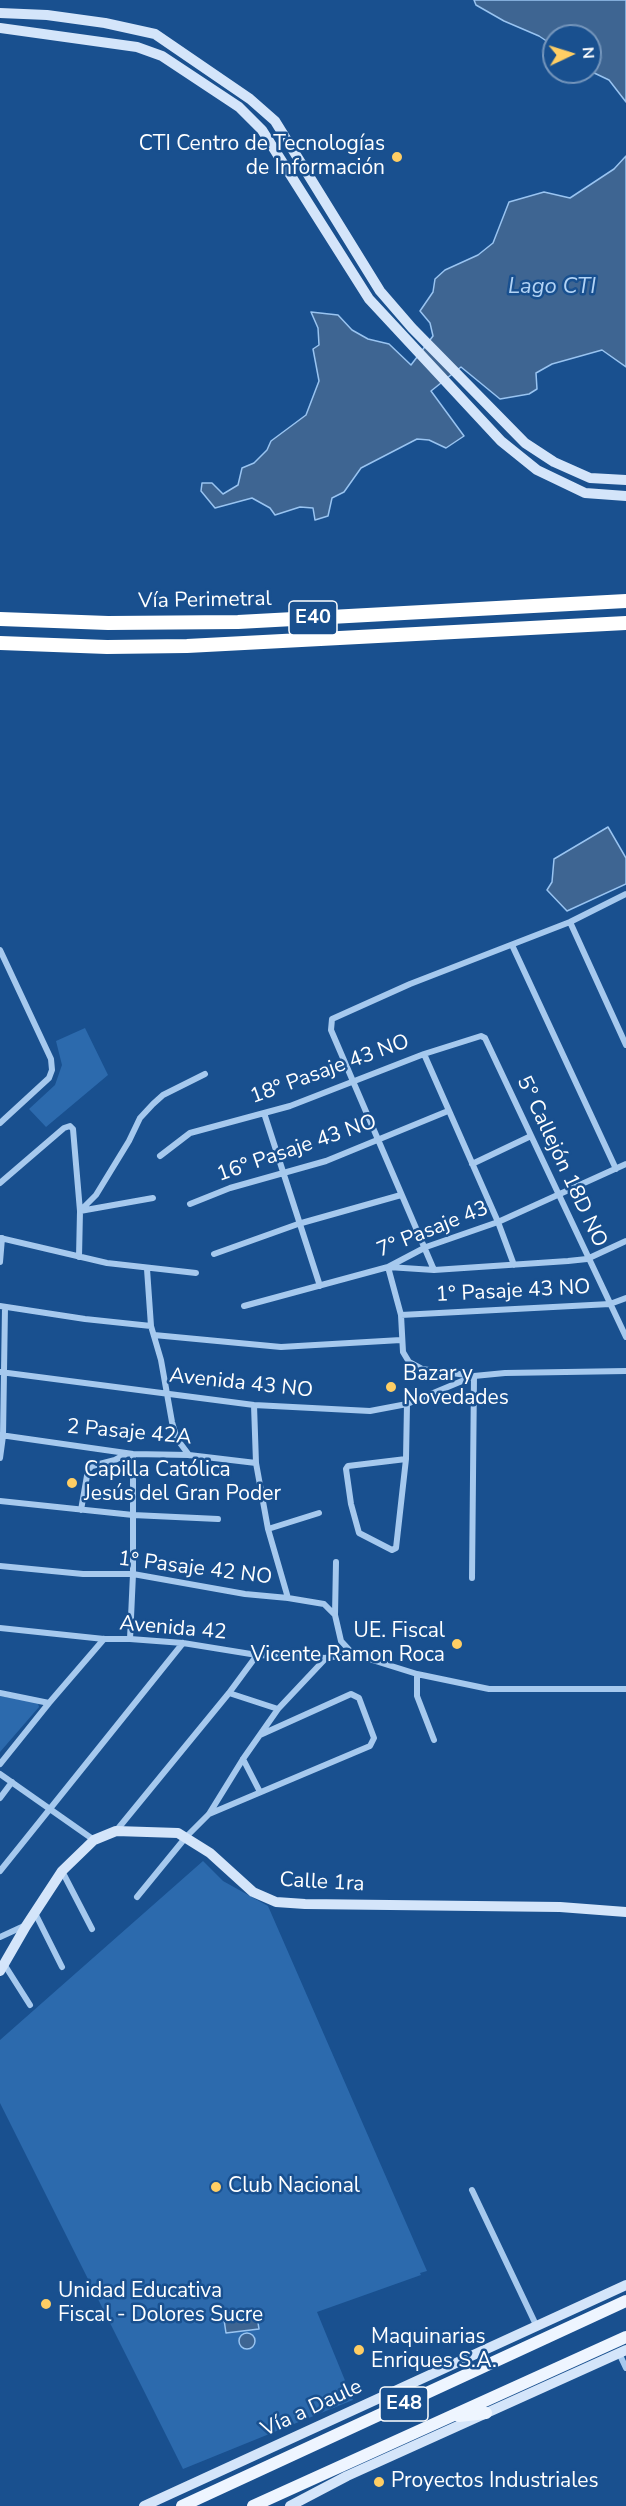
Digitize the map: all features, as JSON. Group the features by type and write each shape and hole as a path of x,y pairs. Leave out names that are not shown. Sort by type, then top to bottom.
{"highway":[{"name":"Vía Perimetral","path":"0,619 108,623 238,622 626,601"},
{"name":"Vía Perimetral","path":"0,643 107,647 197,646 626,623"}],"main road":[{"path":"0,14 47,15 94,21 155,34 250,99 275,122 380,291 412,328 525,443 554,462 590,478 626,480"},
{"path":"0,28 137,47 162,56 239,107 262,130 369,300 501,441 537,470 585,493 626,496"},
{"name":"Calle 1ra","path":"2,1967 62,1871 94,1840 116,1831 178,1833 210,1853 253,1892 276,1902 560,1907 626,1912"},
{"name":"Vía a Daule","path":"144,2506 626,2285"},
{"name":"Vía a Daule","path":"182,2506 626,2301"},
{"name":"E48","path":"253,2506 626,2337"},
{"name":"E48","path":"290,2506 347,2476 623,2352"},
{"path":"446,2418 486,2413"}],"street":[{"path":"434,1270 426,1247 352,1082 331,1030 332,1019 410,984 570,922 626,894"},
{"path":"570,922 626,1045"},
{"path":"512,945 616,1169"},
{"path":"0,950 51,1059 52,1070 49,1078 0,1123"},
{"name":"18° Pasaje 43 NO","path":"160,1156 190,1133 290,1106 424,1054 481,1036"},
{"name":"5° Callejón 18D NO","path":"481,1036 485,1038 560,1196 587,1259 626,1337"},
{"path":"424,1054 498,1222 514,1265"},
{"path":"80,1211 96,1195 129,1141 140,1118 163,1095 205,1074"},
{"name":"16° Pasaje 43 NO","path":"190,1204 230,1188 326,1161 448,1111"},
{"path":"264,1113 298,1224 320,1286"},
{"path":"0,1183 64,1128 70,1126 73,1129 80,1211 79,1257"},
{"path":"472,1164 531,1136"},
{"name":"7° Pasaje 43","path":"244,1306 388,1267 426,1247 498,1222 560,1196 626,1164"},
{"path":"214,1254 298,1224 401,1195"},
{"path":"80,1211 153,1198"},
{"path":"0,1262 1,1238 79,1257 147,1269 196,1273"},
{"path":"388,1267 434,1270 587,1259 626,1241"},
{"name":"Avenida 43 NO","path":"388,1267 401,1315 403,1352 409,1362 422,1369 474,1376 505,1373 626,1371"},
{"path":"147,1269 151,1326 177,1439 189,1455"},
{"name":"1° Pasaje 43 NO","path":"401,1315 610,1304 626,1298"},
{"path":"0,1458 3,1306 151,1326"},
{"path":"154,1335 281,1347 401,1340"},
{"name":"Avenida 43 NO","path":"2,1373 254,1405 370,1411 407,1404 474,1376"},
{"path":"472,1578 474,1376"},
{"path":"406,1459 348,1466 346,1469 351,1504 359,1533 392,1550 396,1548 406,1459 407,1404"},
{"path":"254,1405 256,1463 268,1528 288,1598"},
{"name":"2 Pasaje 42A","path":"2,1436 130,1454 189,1455 256,1463"},
{"path":"81,1510 88,1470 92,1466 130,1454 133,1515 130,1639"},
{"path":"0,1501 133,1515 218,1519"},
{"path":"268,1528 319,1513"},
{"path":"336,1562 335,1615 340,1641 353,1654"},
{"name":"1° Pasaje 42 NO","path":"0,1566 83,1574 133,1574 245,1594 324,1604 335,1615"},
{"name":"Avenida 42","path":"0,1628 104,1639 183,1643 257,1654 326,1658 353,1654 417,1674 489,1689 626,1689"},
{"path":"0,1764 104,1639"},
{"path":"0,1871 183,1643"},
{"path":"116,1831 229,1694 257,1654"},
{"path":"137,1897 209,1814 278,1709 326,1658"},
{"path":"417,1674 417,1696 434,1740"},
{"path":"0,1693 49,1703"},
{"path":"229,1694 278,1709"},
{"path":"209,1814 370,1746 374,1738 359,1698 351,1694 260,1735"},
{"path":"243,1759 260,1792"},
{"path":"0,1774 94,1840"},
{"path":"0,1798 12,1782"},
{"path":"62,1871 92,1929"},
{"path":"35,1913 62,1967"},
{"path":"0,1937 26,1926"},
{"path":"2,1967 30,2005"},
{"path":"472,2190 537,2327"},
{"path":"623,2352 626,2368"}],"shaded area":[{"path":"85,1028 108,1075 46,1127 29,1109 55,1085 62,1065 56,1041"},
{"path":"0,1696 38,1703 39,1707 0,1752"},
{"name":"Club Nacional","path":"203,1861 223,1881 268,1906 427,2271 317,2312 353,2400 183,2469 0,2103 0,2040"}],"water":[{"path":"474,0 626,0 626,102 609,80 602,77 602,24 542,24 542,38 476,5"},
{"name":"Lago CTI","path":"626,156 626,367 602,350 552,364 536,373 537,389 529,394 500,399 461,367 431,391 464,436 446,448 429,440 417,439 361,468 344,492 332,498 328,516 315,520 313,508 300,507 275,515 270,508 252,498 215,508 201,491 202,483 212,483 223,494 238,485 242,468 254,463 267,450 271,441 306,415 319,381 313,349 319,345 318,328 311,312 338,315 352,330 368,339 389,344 411,365 433,336 430,323 420,311 433,292 435,279 445,270 478,255 493,243 509,202 544,192 570,198 614,169"},
{"path":"608,827 626,858 626,884 567,911 547,890 552,882 554,859"},
{"path":"256,2310 259,2329 226,2333 223,2313"},
{"path":"244,2333 250,2333 255,2341 253,2347 244,2349 239,2344 239,2338"}],"place":[{"name":"CTI Centro de Tecnologías de Información","path":"397,157"},
{"name":"Bazar y Novedades","path":"391,1387"},
{"name":"Capilla Católica Jesús del Gran Poder","path":"72,1483"},
{"name":"UE. Fiscal Vicente Ramon Roca","path":"457,1644"},
{"name":"Club Nacional","path":"216,2187"},
{"name":"Unidad Educativa Fiscal - Dolores Sucre","path":"46,2304"},
{"name":"Maquinarias Enriques S.A.","path":"359,2350"},
{"name":"Proyectos Industriales","path":"379,2482"}]}
